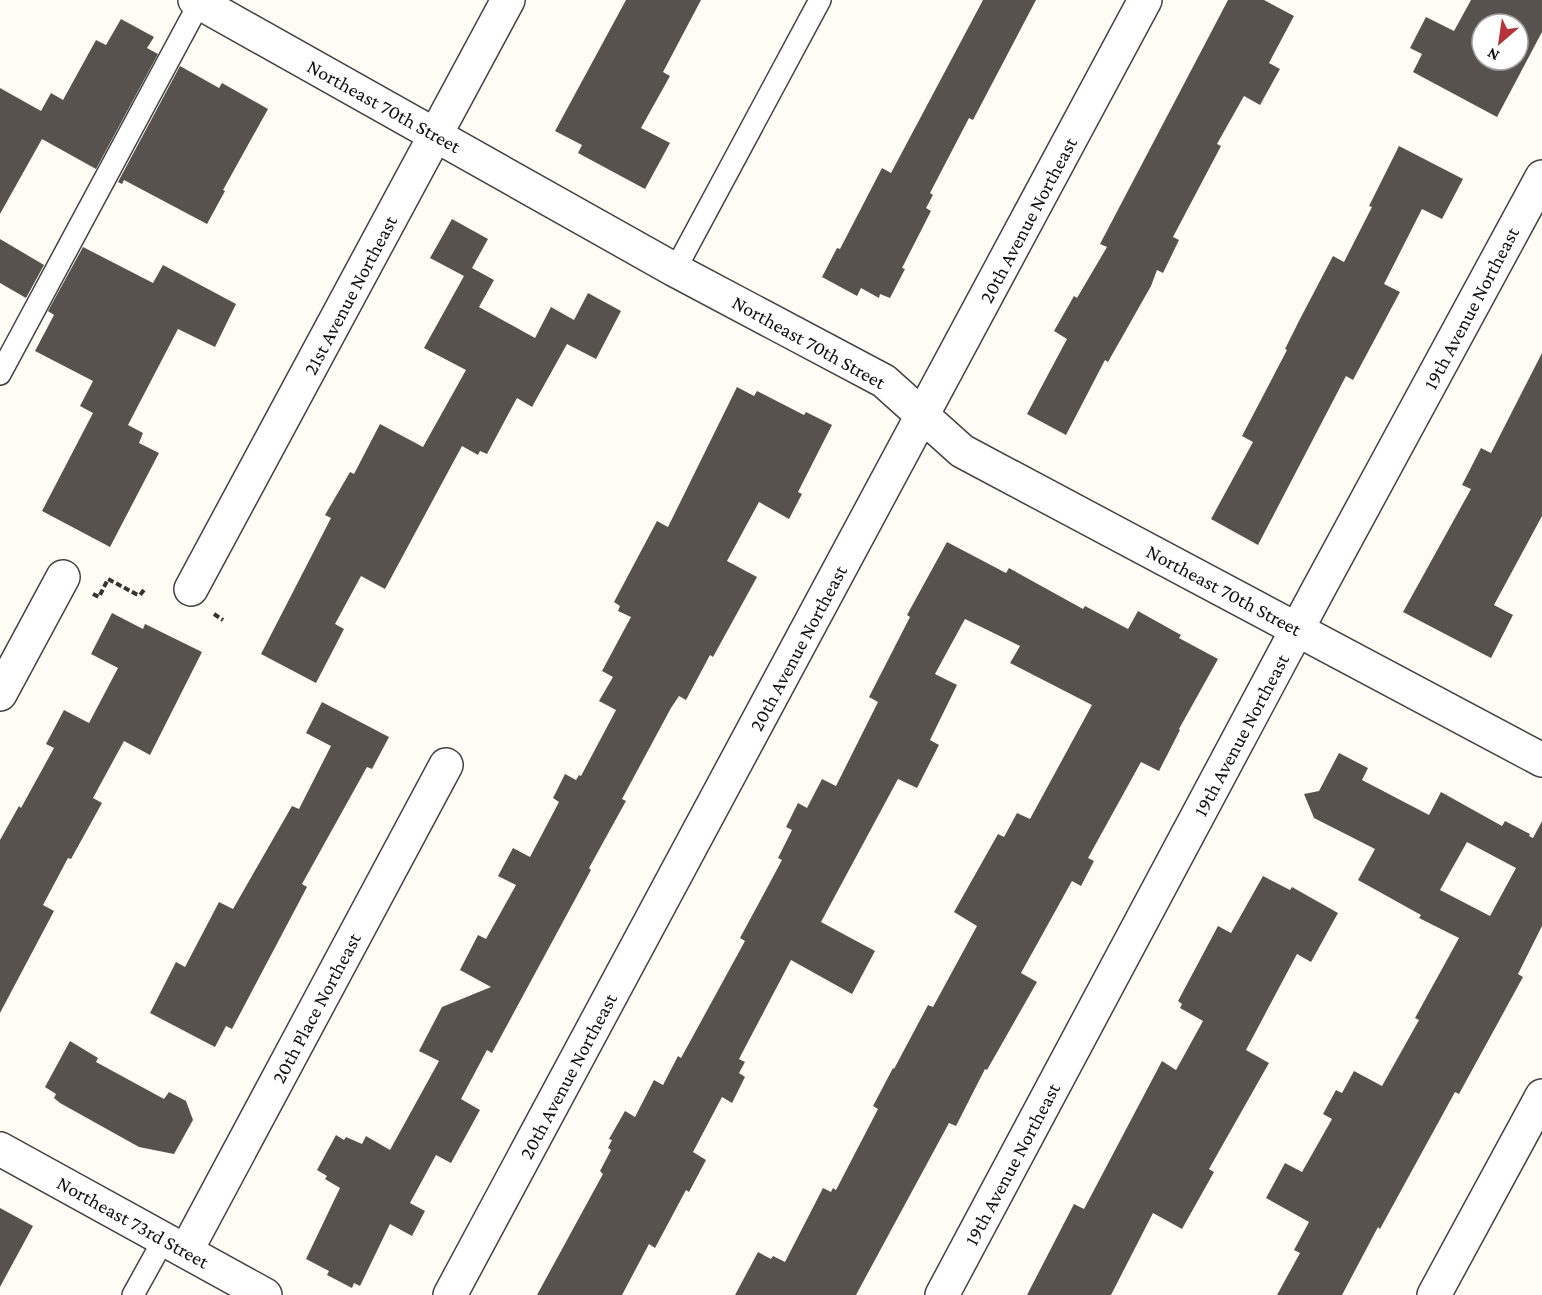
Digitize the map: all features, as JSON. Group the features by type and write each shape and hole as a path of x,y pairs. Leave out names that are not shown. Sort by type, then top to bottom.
{"street":[{"name":"21st Avenue Northeast","path":"191,590 508,0"},
{"name":"20th Avenue Northeast","path":"450,1295 1145,0"},
{"name":"Northeast 70th Street","path":"199,1 675,270 884,381 962,451 1542,760"},
{"name":"19th Avenue Northeast","path":"942,1295 1542,177"},
{"path":"0,694 76,585"},
{"name":"20th Place Northeast","path":"175,1245 446,765"},
{"path":"1434,1295 1542,1096"},
{"name":"Northeast 73rd Street","path":"0,1149 265,1295"}],"lane":[{"path":"675,270 820,0"},
{"path":"0,374 199,1"},
{"path":"132,1295 175,1245"}],"path":[{"path":"76,585 99,597 108,579 136,594 140,595 144,590"}],"building":[{"path":"626,0 701,0 663,72 670,76 641,128 670,143 645,189 578,153 582,145 555,131"},
{"path":"983,0 1036,0 973,120 969,118 930,193 933,195 926,208 931,211 902,268 905,269 890,298 880,294 879,298 861,288 857,296 822,277 837,248 840,249 882,168 891,173"},
{"path":"1228,0 1264,0 1294,16 1269,63 1280,69 1260,105 1244,96 1217,144 1221,146 1173,237 1179,240 1163,273 1157,270 1151,286 1108,362 1105,360 1066,435 1027,414 1067,339 1054,331 1074,296 1077,298 1107,247 1100,244"},
{"path":"1471,0 1542,0 1542,32 1530,55 1530,12 1470,12 1470,72 1521,72 1497,117 1413,72 1422,54 1410,48 1426,17 1454,31"},
{"path":"121,19 154,37 147,48 158,54 96,169 42,139 0,214 0,88 41,111 51,93 63,100 96,40 106,45"},
{"path":"180,66 219,88 222,83 268,109 207,224 124,180 122,184 118,182"},
{"path":"1399,146 1463,179 1442,219 1422,209 1384,284 1400,292 1353,380 1346,376 1258,545 1211,519 1253,442 1242,436 1287,350 1285,349 1300,319 1333,256 1344,262"},
{"path":"452,219 488,239 472,268 494,280 479,307 535,338 551,307 574,320 588,293 621,311 596,359 567,344 532,407 517,398 487,454 480,451 478,455 462,446 385,589 361,576 335,624 344,629 316,683 261,654 331,518 325,515 350,472 354,474 380,424 423,447 466,370 424,348 464,276 430,258"},
{"path":"0,239 44,265 26,298 0,283"},
{"path":"83,247 153,283 163,265 236,304 215,347 178,329 128,425 143,433 139,443 159,453 110,547 42,511 93,413 80,406 93,381 35,351 54,315 48,311"},
{"path":"1542,353 1542,516 1494,605 1513,615 1491,658 1403,612 1471,489 1462,485 1481,448 1491,453"},
{"path":"737,387 754,396 757,391 804,415 806,412 832,425 798,492 802,494 789,519 759,502 727,561 757,577 713,657 710,655 686,700 679,696 671,708 622,799 626,801 589,868 591,870 492,1053 487,1050 461,1099 480,1110 451,1163 436,1155 410,1203 425,1211 412,1236 390,1224 360,1286 354,1283 352,1288 327,1275 329,1271 306,1259 340,1188 325,1179 327,1176 317,1170 336,1135 344,1140 346,1137 362,1144 366,1136 390,1150 439,1061 419,1051 442,1007 491,987 460,970 478,935 486,939 516,885 498,876 513,848 530,857 559,802 553,798 565,774 576,780 579,775 581,776 616,710 599,701 613,677 602,671 631,617 618,611 620,606 614,602 657,521 668,527"},
{"path":"947,542 1006,573 1009,568 1083,609 1085,606 1128,629 1138,611 1181,635 1179,638 1218,659 1179,729 1159,771 1141,762 1088,858 1094,861 1081,886 1072,881 1021,973 1037,982 987,1070 985,1069 956,1126 949,1123 856,1295 735,1295 758,1252 771,1259 773,1256 785,1262 823,1188 831,1192 833,1188 836,1190 878,1109 873,1106 893,1068 928,1005 933,1007 977,926 954,912 998,834 1004,837 1017,813 1030,819 1092,705 1010,663 1020,646 965,619 935,674 957,685 930,740 939,745 917,788 898,779 821,922 875,951 852,994 791,960 739,1059 745,1062 739,1073 745,1077 732,1103 722,1097 693,1152 706,1160 689,1192 686,1190 655,1248 649,1244 622,1295 537,1295 603,1174 600,1171 611,1150 608,1148 612,1140 609,1139 625,1111 635,1117 654,1080 663,1085 678,1056 681,1058 745,941 740,938 782,860 778,858 792,830 786,827 798,803 807,808 822,779 836,786 878,702 869,697 910,617 907,615"},
{"path":"112,613 143,629 145,624 202,652 150,755 124,741 93,798 102,803 71,859 68,858 43,905 54,911 0,1013 0,840 19,806 21,808 54,748 46,744 64,710 89,723 118,668 91,654"},
{"path":"322,702 389,737 372,769 367,767 302,884 307,887 232,1029 226,1026 215,1047 150,1013 176,962 185,967 219,902 233,909 292,806 299,809 331,746 306,733"},
{"path":"1339,753 1368,768 1362,780 1429,815 1441,792 1502,826 1505,821 1530,834 1529,836 1533,838 1542,821 1542,926 1518,974 1523,977 1459,1094 1455,1092 1380,1229 1378,1227 1342,1295 1277,1295 1300,1253 1294,1250 1309,1222 1266,1198 1285,1163 1302,1172 1332,1119 1323,1114 1336,1090 1342,1093 1354,1071 1382,1086 1419,1020 1415,1018 1459,938 1419,918 1421,915 1358,880 1375,849 1314,818 1304,794 1319,791","holes":["1467,842 1516,868 1490,916 1440,890"]},
{"path":"1263,876 1290,890 1292,887 1338,913 1311,962 1297,954 1246,1050 1269,1063 1209,1169 1214,1172 1182,1229 1153,1213 1111,1295 1027,1295 1074,1204 1084,1209 1162,1061 1176,1070 1203,1021 1180,1008 1182,1004 1178,1001 1218,926 1231,933"},
{"path":"70,1041 98,1058 96,1062 164,1099 169,1092 186,1101 193,1120 174,1154 139,1147 54,1098 56,1094 45,1087"},
{"path":"0,1208 33,1226 0,1287"}]}
